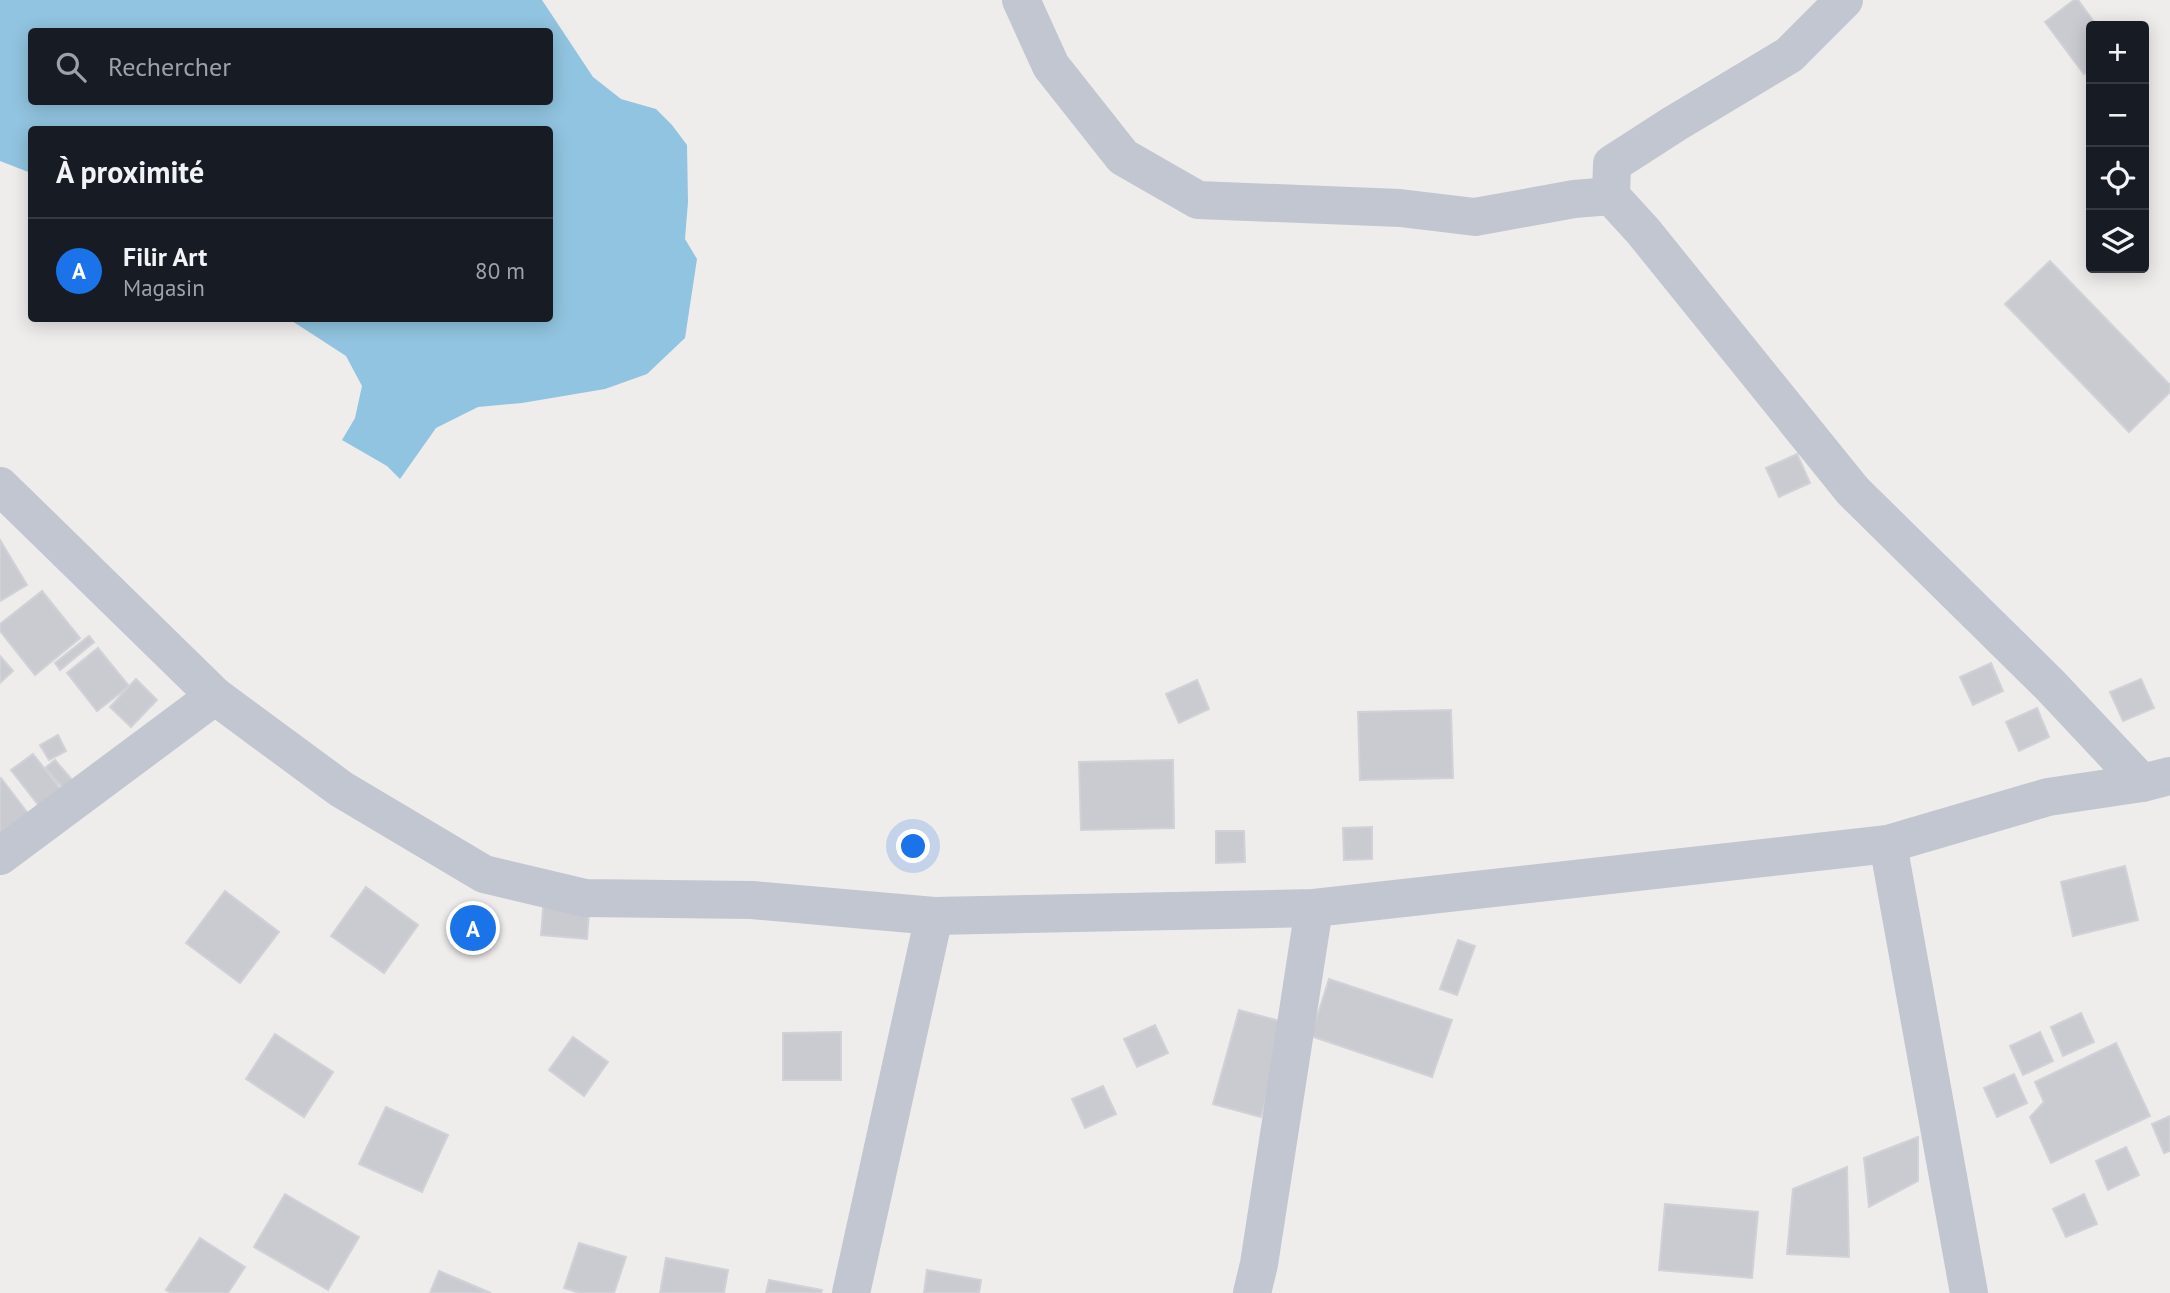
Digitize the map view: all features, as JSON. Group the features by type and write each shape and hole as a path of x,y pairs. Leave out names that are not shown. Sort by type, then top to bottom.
{"street":[{"path":"1021,0 1051,66 1123,157 1198,200 1400,208 1475,217 1611,196"},
{"path":"1844,0 1789,55 1612,164 1611,196 1853,491 2050,685 2156,780"},
{"path":"0,486 215,696 341,789 484,874 585,898 752,900 934,916 1314,908 1888,844 2048,797 2156,780"},
{"path":"0,856 215,696"},
{"path":"1888,844 1969,1293"},
{"path":"1252,1293 1259,1264 1314,908"},
{"path":"850,1293 934,916"}],"water":[{"path":"0,0 542,0 593,77 621,99 656,109 687,145 688,202 685,239 697,259 685,338 647,374 605,389 522,403 478,407 436,428 400,479 387,466 342,440 355,418 362,386 346,356 294,322 553,322 553,126 28,126 28,172 0,161"}],"building":[{"path":"2074,0 2078,0 2093,21 2086,21 2086,73 2084,74 2045,22"},
{"path":"2050,261 2170,385 2170,392 2129,432 2005,304"},
{"path":"1797,454 1810,483 1779,497 1766,468"},
{"path":"0,540 27,585 0,601"},
{"path":"42,591 80,638 35,675 0,631 0,624"},
{"path":"89,636 94,642 60,670 55,663"},
{"path":"98,648 129,686 97,711 67,673"},
{"path":"0,656 13,671 0,683"},
{"path":"1991,663 2003,691 1973,705 1960,677"},
{"path":"136,679 157,700 131,727 110,707"},
{"path":"2141,679 2154,708 2123,721 2110,692"},
{"path":"1197,680 1209,709 1179,723 1166,694"},
{"path":"2037,708 2049,737 2019,751 2006,722"},
{"path":"1451,710 1453,778 1360,780 1358,712"},
{"path":"58,735 66,751 49,760 40,745"},
{"path":"33,754 62,791 40,807 11,770"},
{"path":"55,760 73,781 64,789 45,768"},
{"path":"1173,760 1174,828 1081,830 1079,762"},
{"path":"0,779 30,816 0,837"},
{"path":"1372,827 1372,859 1344,860 1343,828"},
{"path":"1216,831 1244,831 1245,862 1216,863"},
{"path":"2125,866 2138,920 2073,936 2061,882"},
{"path":"366,887 418,925 384,973 331,936"},
{"path":"225,891 279,932 240,983 186,943"},
{"path":"544,896 590,900 587,939 541,935"},
{"path":"1458,940 1475,946 1457,995 1440,989"},
{"path":"1329,979 1452,1020 1432,1077 1311,1036"},
{"path":"1239,1010 1287,1023 1261,1117 1213,1104"},
{"path":"2081,1013 2094,1042 2063,1056 2051,1027"},
{"path":"1155,1025 1168,1053 1137,1067 1124,1039"},
{"path":"841,1032 841,1080 783,1080 783,1033"},
{"path":"2040,1032 2053,1061 2023,1075 2010,1046"},
{"path":"275,1034 333,1072 304,1117 246,1079"},
{"path":"573,1037 608,1062 584,1096 549,1070"},
{"path":"2116,1043 2150,1116 2051,1163 2030,1117 2044,1102 2035,1082"},
{"path":"2014,1074 2027,1103 1997,1117 1984,1088"},
{"path":"1103,1086 1116,1114 1085,1128 1072,1099"},
{"path":"386,1107 448,1135 422,1192 359,1164"},
{"path":"2170,1116 2170,1151 2164,1153 2152,1124"},
{"path":"1918,1137 1918,1181 1869,1207 1864,1158"},
{"path":"2126,1147 2139,1175 2108,1190 2096,1161"},
{"path":"1847,1167 1849,1257 1787,1254 1793,1189"},
{"path":"285,1194 359,1237 328,1290 254,1247"},
{"path":"2084,1194 2097,1224 2066,1237 2053,1209"},
{"path":"1665,1204 1758,1212 1752,1278 1659,1270"},
{"path":"200,1238 245,1267 228,1293 171,1293 166,1290"},
{"path":"579,1243 626,1257 614,1293 580,1293 564,1288"},
{"path":"666,1258 728,1270 724,1293 660,1293"},
{"path":"927,1270 981,1280 979,1293 924,1293"},
{"path":"439,1271 491,1293 430,1293"},
{"path":"769,1280 822,1290 821,1293 766,1293"}],"place":[{"name":"Filir Art","path":"473,928"}]}
